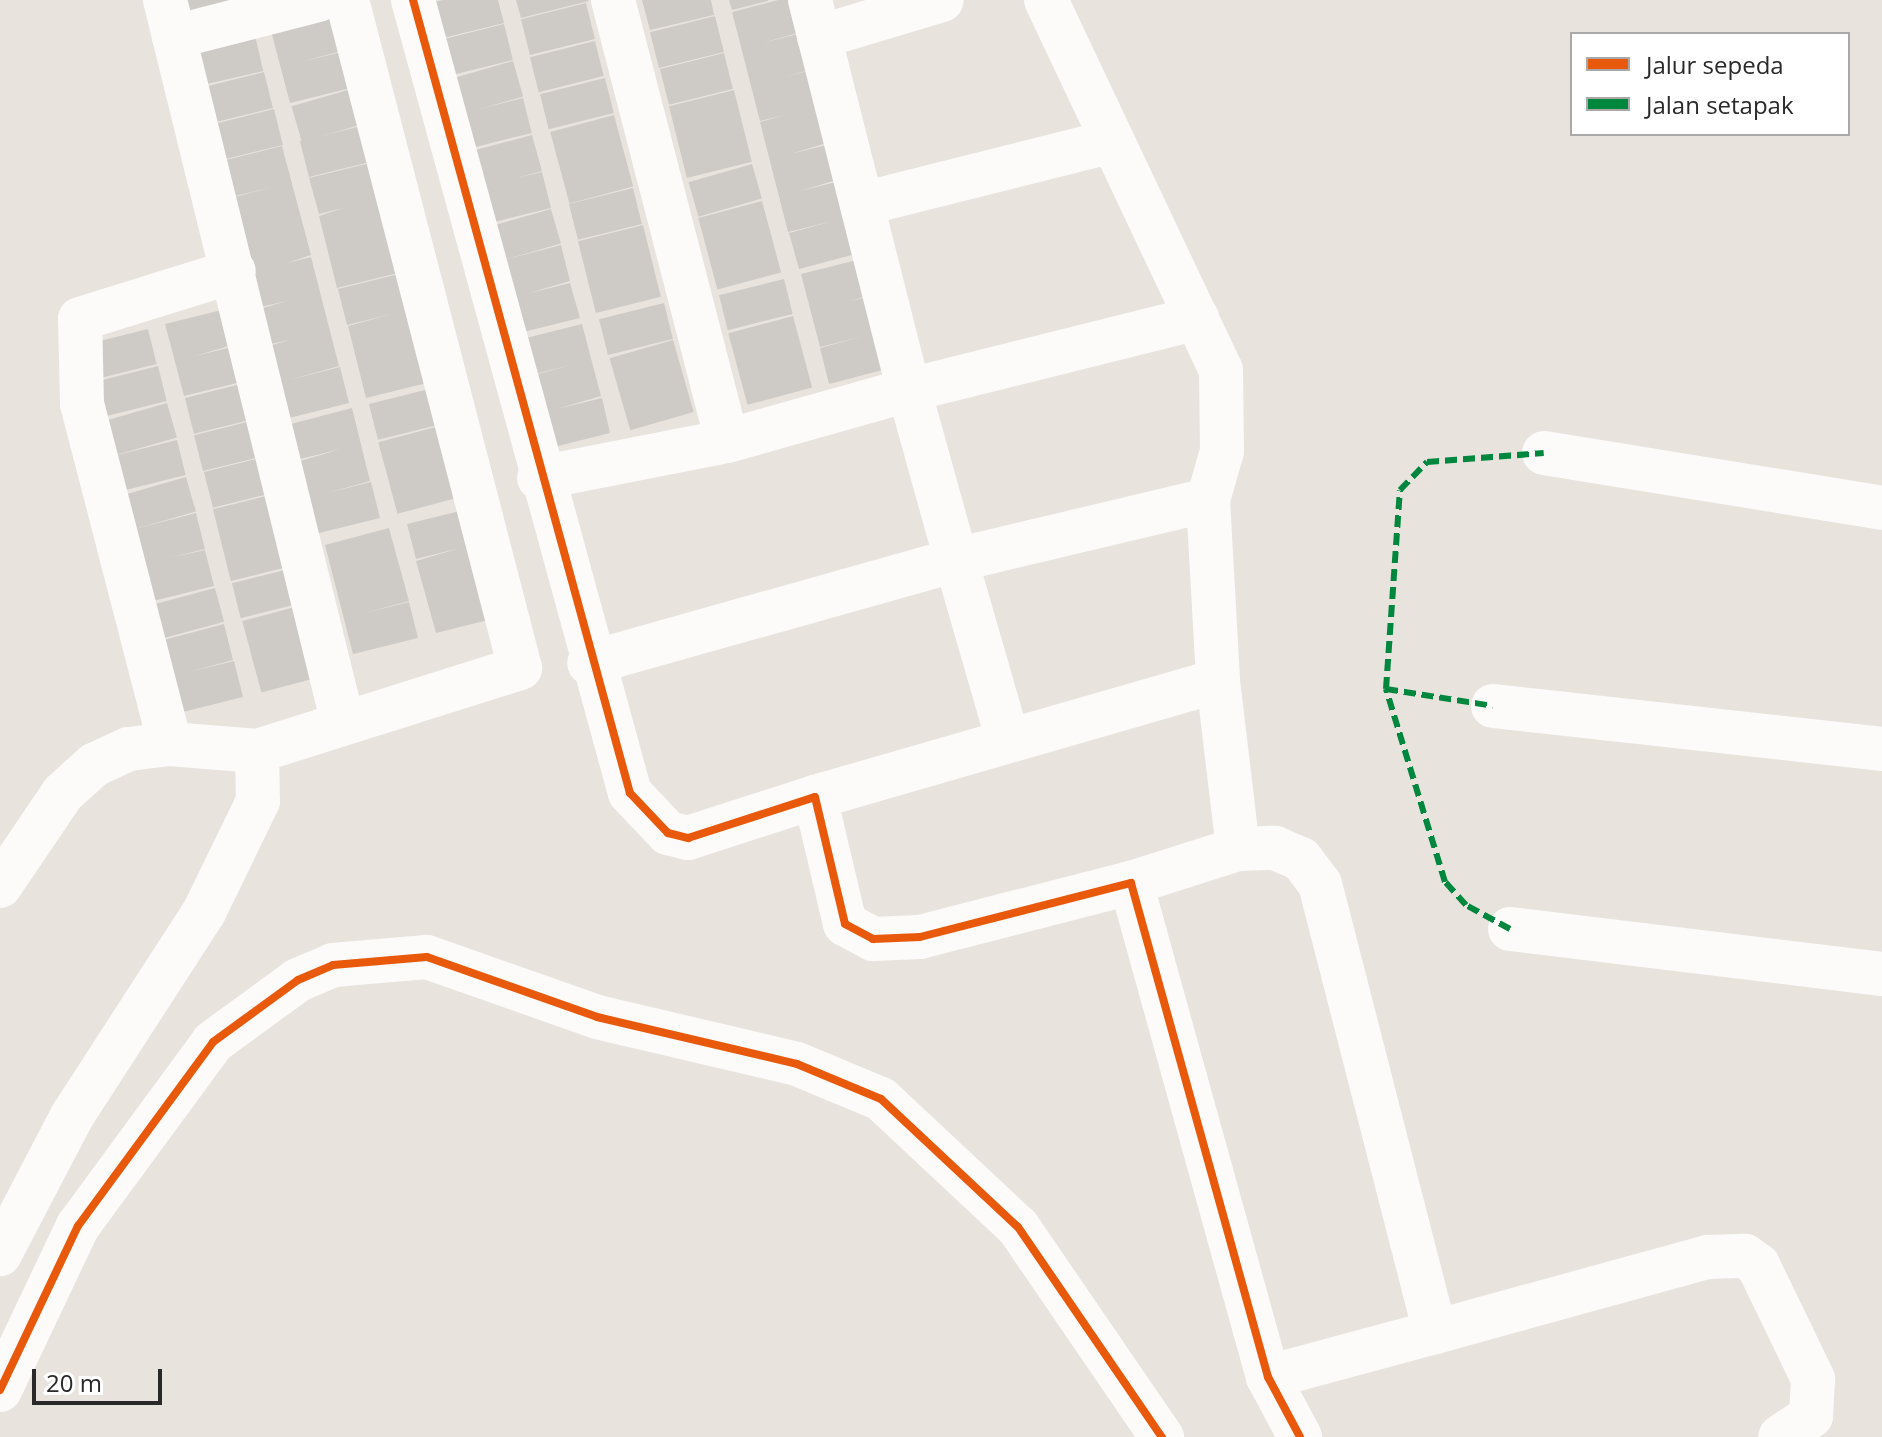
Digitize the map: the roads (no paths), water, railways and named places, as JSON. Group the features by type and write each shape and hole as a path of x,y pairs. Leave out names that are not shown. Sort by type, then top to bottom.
{"street":[{"path":"318,0 169,19 234,271 343,723"},
{"path":"0,886 63,793 94,765 129,749 170,744 257,751 520,668 347,0"},
{"path":"413,0 589,663 630,793 668,833 688,838 1007,737 1218,681"},
{"path":"613,0 727,441"},
{"path":"942,0 815,18 909,390 1007,737"},
{"path":"1046,0 1197,318 1222,387 1222,451 1208,500 1218,681 1238,849"},
{"path":"862,204 1112,141"},
{"path":"170,744 82,404 80,319 98,309 234,271"},
{"path":"539,478 727,441 909,390 1197,318"},
{"path":"1544,453 1882,508"},
{"path":"589,663 956,560 1208,500"},
{"path":"1493,706 1882,749"},
{"path":"0,1254 72,1116 204,912 258,801 257,751"},
{"path":"815,797 845,924 873,939 920,937 1131,883 1238,849 1275,848 1301,859 1320,884 1435,1332"},
{"path":"1131,883 1268,1377 1300,1437"},
{"path":"1510,929 1882,974"},
{"path":"0,1390 78,1226 167,1095 213,1042 298,980 333,965 427,957 597,1017 797,1064 881,1099 1018,1227 1162,1437"},
{"path":"1268,1377 1708,1257 1745,1256 1758,1265 1813,1379 1811,1416 1780,1437"}]}
